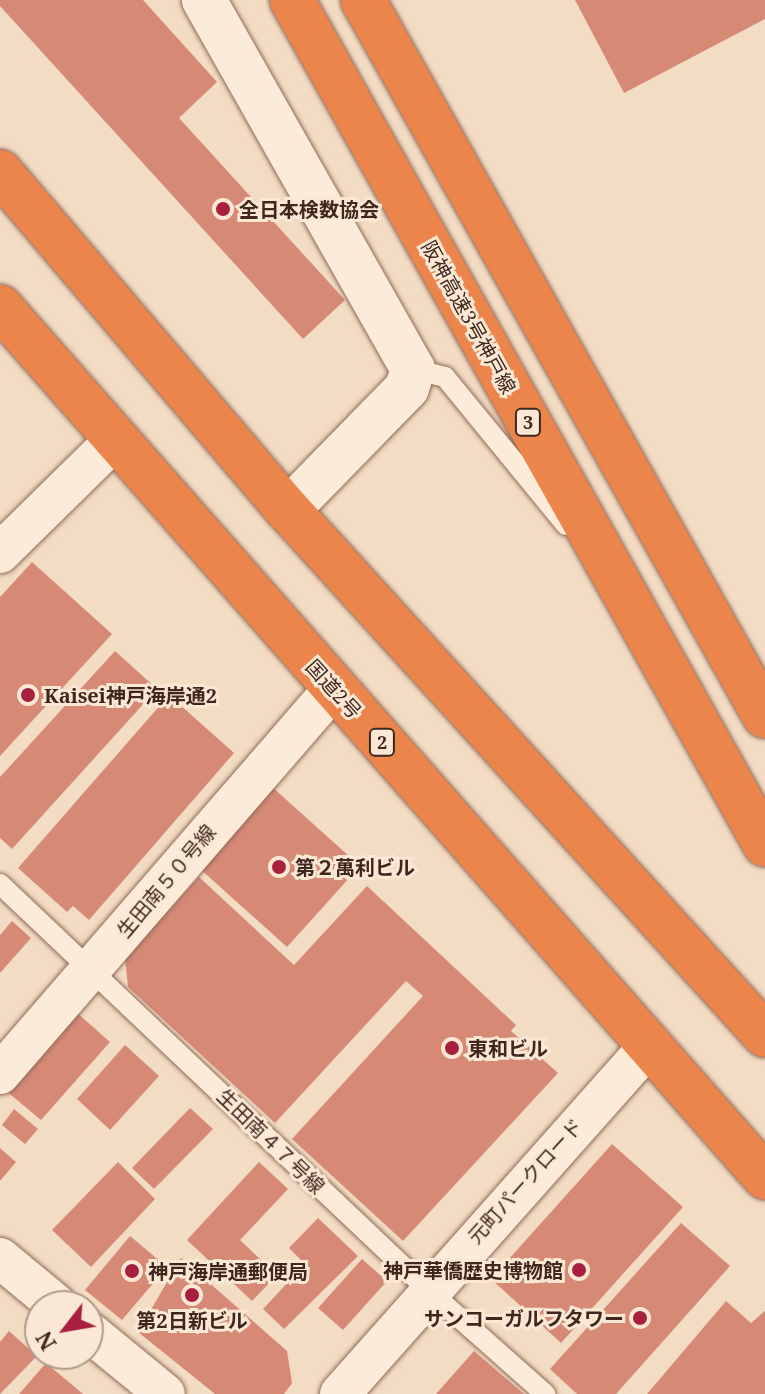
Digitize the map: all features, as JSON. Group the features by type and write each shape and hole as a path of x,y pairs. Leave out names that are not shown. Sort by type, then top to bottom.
{"highway":[{"name":"阪神高速3号神戸線","path":"292,0 765,844"},
{"path":"363,0 765,716"},
{"path":"0,172 288,510 765,1035"},
{"name":"国道2号","path":"0,307 114,441 651,1044 765,1177"}],"street":[{"path":"204,0 413,369 407,388 288,510"},
{"path":"0,553 114,441"},
{"name":"生田南５０号線","path":"0,1074 334,688"},
{"name":"元町パークロード","path":"340,1394 428,1290 651,1044"},
{"path":"0,1258 39,1290"},
{"path":"104,1344 165,1394"}],"lane":[{"path":"413,369 445,377 571,532"},
{"name":"生田南４７号線","path":"0,884 428,1290 545,1394"}],"building":[{"name":"全日本検数協会","path":"0,0 143,0 217,82 179,118 345,300 303,339 0,6"},
{"path":"575,0 765,0 765,19 624,93"},
{"name":"Kaisei神戸海岸通2","path":"32,562 112,634 0,756 0,597"},
{"path":"115,651 157,689 12,849 0,838 0,777"},
{"path":"169,695 234,753 89,920 73,906 67,912 18,868"},
{"name":"第２萬利ビル","path":"271,786 360,866 287,947 198,867"},
{"name":"東和ビル","path":"199,877 294,965 367,886 516,1025 511,1031 558,1073 403,1241 292,1139 423,996 406,981 275,1123 128,987 125,958"},
{"path":"12,921 31,938 0,973 0,935"},
{"path":"75,1011 110,1042 41,1120 5,1090"},
{"path":"125,1045 159,1076 110,1130 77,1099"},
{"path":"190,1108 213,1129 154,1189 132,1168"},
{"path":"14,1109 38,1129 25,1144 2,1125"},
{"path":"612,1144 683,1207 561,1343 491,1279"},
{"path":"0,1148 16,1162 0,1181"},
{"path":"118,1162 155,1199 91,1267 52,1230"},
{"path":"259,1162 288,1189 240,1240 277,1275 252,1301 187,1240"},
{"path":"318,1218 358,1256 284,1329 263,1309 305,1264 289,1248"},
{"name":"サンコーガルフタワー","path":"681,1223 730,1266 616,1394 577,1394 550,1369"},
{"path":"130,1236 167,1267 122,1320 104,1305 104,1290 85,1290"},
{"name":"第2日新ビル","path":"181,1258 287,1351 292,1383 284,1394 215,1394 138,1332"},
{"path":"362,1259 387,1281 343,1330 318,1308"},
{"path":"726,1301 751,1323 765,1311 765,1394 647,1394"},
{"path":"9,1331 24,1344 24,1369 0,1394 0,1342"},
{"path":"474,1351 524,1394 436,1394"},
{"path":"40,1370 54,1370 83,1394 19,1394"}],"place":[{"name":"全日本検数協会","path":"223,209"},
{"name":"Kaisei神戸海岸通2","path":"28,695"},
{"name":"第２萬利ビル","path":"279,867"},
{"name":"東和ビル","path":"452,1048"},
{"name":"神戸華僑歴史博物館","path":"579,1270"},
{"name":"神戸海岸通郵便局","path":"132,1271"},
{"name":"第2日新ビル","path":"192,1295"},
{"name":"サンコーガルフタワー","path":"640,1318"}]}
